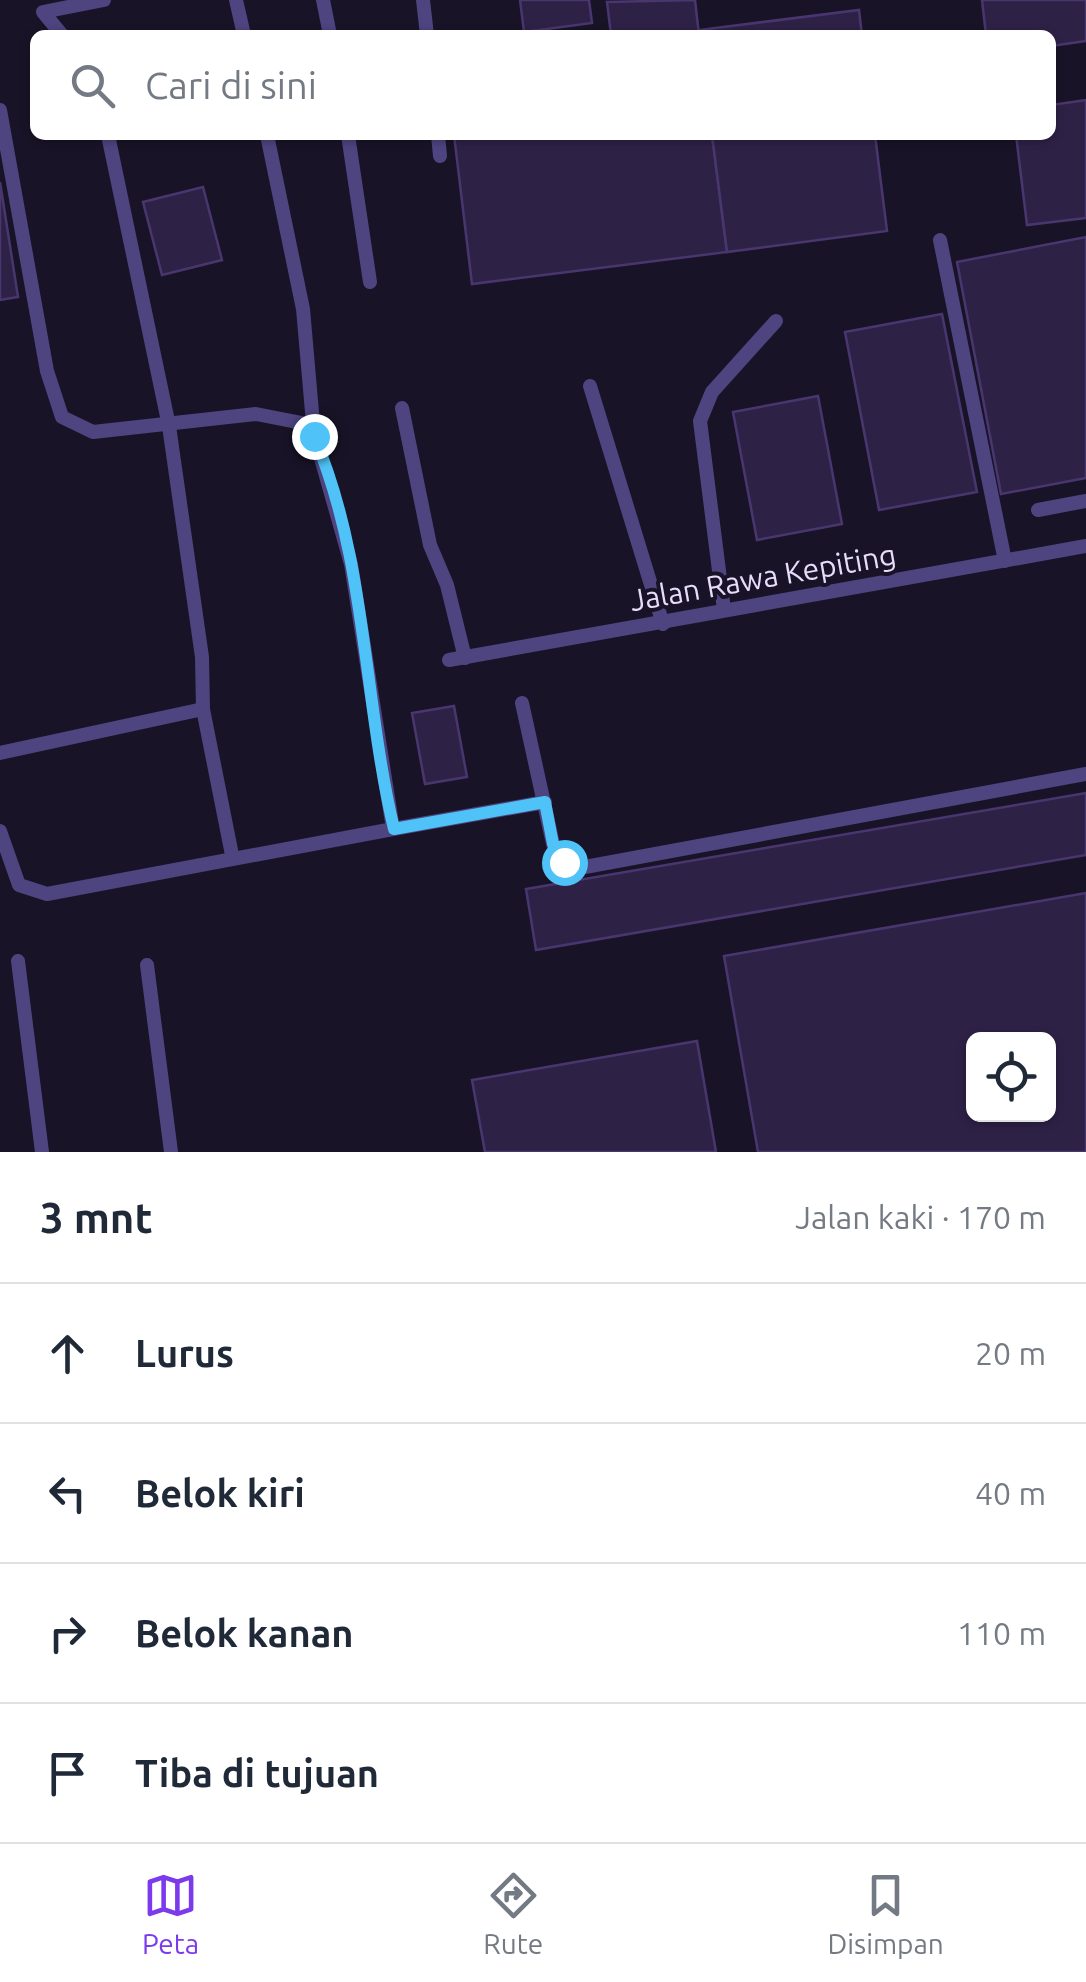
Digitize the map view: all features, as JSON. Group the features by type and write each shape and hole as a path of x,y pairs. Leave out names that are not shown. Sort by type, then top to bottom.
{"lane":[{"path":"41,6 104,0"},
{"path":"236,0 243,30"},
{"path":"323,0 329,30"},
{"path":"423,0 426,30"},
{"path":"41,6 58,30"},
{"path":"0,110 47,371 62,417 93,432 256,414 306,424 314,436 338,504 351,564 394,829"},
{"path":"109,140 169,426 202,657 203,709 232,856"},
{"path":"268,140 304,309 314,436"},
{"path":"349,140 370,282"},
{"path":"438,140 440,156"},
{"path":"940,240 1005,561"},
{"path":"724,610 700,421 712,392 776,321"},
{"path":"590,386 663,624"},
{"path":"402,408 430,545 448,584 465,658"},
{"path":"1038,510 1086,501"},
{"name":"Jalan Rawa Kepiting","path":"449,660 1086,546"},
{"path":"522,703 553,844 564,862 585,867 1086,774"},
{"path":"0,754 203,709"},
{"path":"0,831 12,873 32,893 46,894 232,856 545,802"},
{"path":"18,962 42,1152"},
{"path":"147,965 171,1152"}],"building":[{"path":"520,0 589,0 592,23 524,30"},
{"path":"695,0 698,30 610,30 607,2"},
{"path":"982,0 1086,0 1086,41 1056,45 1056,30 985,30"},
{"path":"859,10 861,30 699,30"},
{"path":"1086,100 1086,218 1027,225 1017,140 1056,140 1056,104"},
{"path":"455,140 713,140 727,252 472,284"},
{"path":"713,140 876,140 887,231 727,252"},
{"path":"0,182 18,297 0,300"},
{"path":"203,187 222,260 162,275 143,202"},
{"path":"1086,237 1086,478 1001,494 957,262"},
{"path":"942,314 977,492 879,510 845,332"},
{"path":"818,396 842,524 757,540 733,412"},
{"path":"454,706 467,777 425,784 412,713"},
{"path":"1086,793 1086,855 536,950 526,889"},
{"path":"1086,893 1086,1152 758,1152 724,956"},
{"path":"697,1041 716,1152 485,1152 472,1080"}],"route":[{"path":"314,436 338,504 351,564 394,829 545,802 553,844 564,862"}]}
